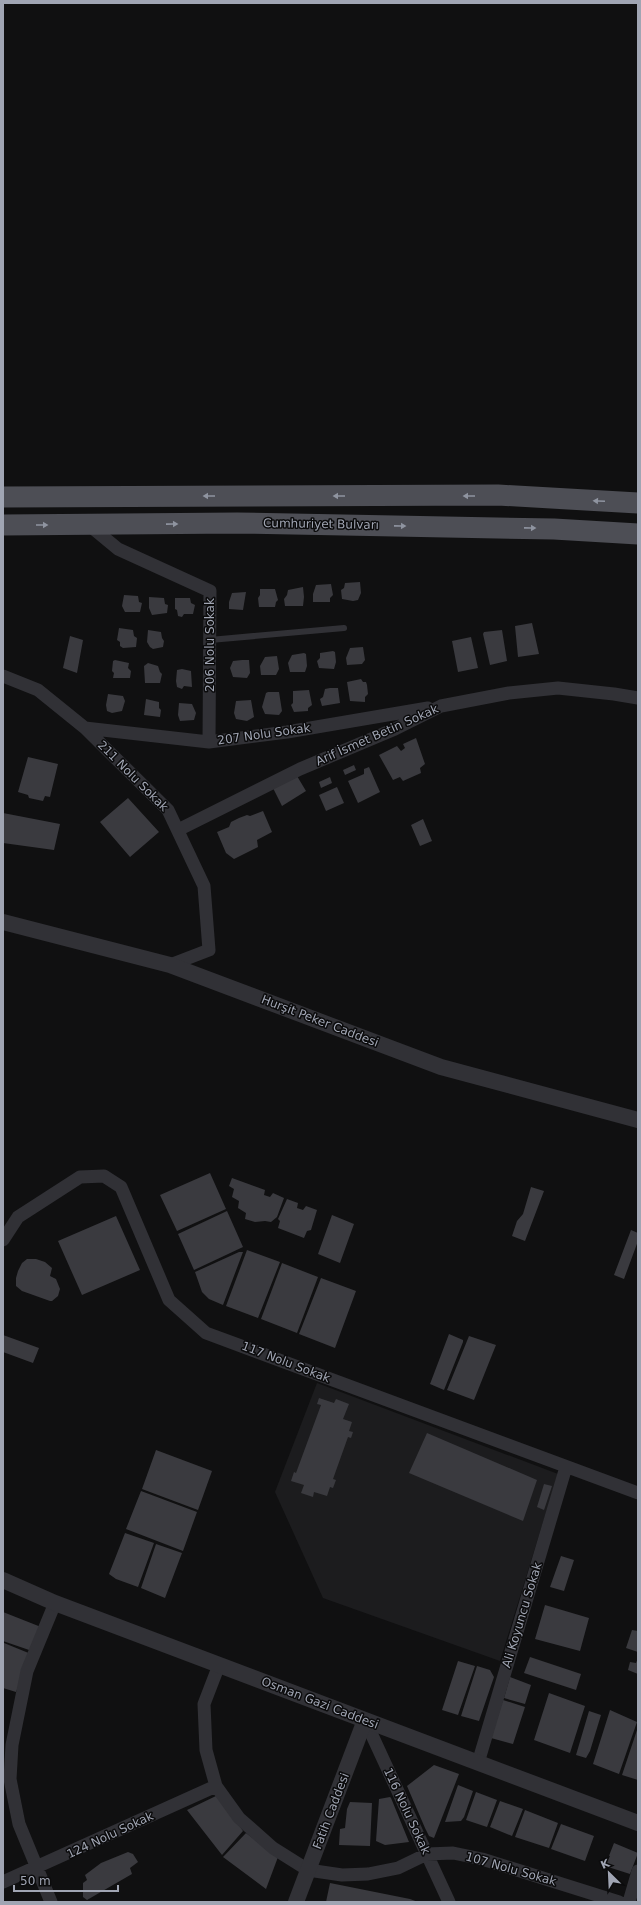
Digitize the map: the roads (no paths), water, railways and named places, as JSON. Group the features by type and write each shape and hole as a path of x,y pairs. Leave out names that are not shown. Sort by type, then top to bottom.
{"main road":[{"path":"3,496 498,496 638,503"},
{"name":"Cumhuriyet Bulvarı","path":"3,524 89,525 238,523 554,529 638,534"}],"street":[{"name":"206 Nolu Sokak","path":"89,525 118,549 210,591 209,742"},
{"name":"211 Nolu Sokak","path":"3,676 38,690 85,728 168,810 204,886 209,950 170,965"},
{"name":"Arif İsmet Betin Sokak","path":"178,830 300,769 395,729 441,706 508,693 558,688 638,698"},
{"name":"207 Nolu Sokak","path":"85,728 209,742 287,732 441,706"},
{"name":"Hurşit Peker Caddesi","path":"3,922 170,965 441,1067 638,1120"},
{"name":"117 Nolu Sokak","path":"3,1240 18,1217 80,1177 104,1176 120,1187 169,1300 206,1333 638,1493"},
{"name":"Ali Koyuncu Sokak","path":"478,1763 566,1467"},
{"name":"Osman Gazi Caddesi","path":"3,1580 55,1603 638,1823"},
{"path":"51,1902 19,1824 10,1779 12,1752 27,1671 55,1603"},
{"path":"219,1664 204,1704 206,1750 216,1786 239,1818 273,1848 308,1870"},
{"name":"116 Nolu Sokak","path":"366,1720 449,1902"},
{"name":"Fatih Caddesi","path":"296,1902 366,1720"},
{"name":"124 Nolu Sokak","path":"3,1882 216,1786"},
{"name":"107 Nolu Sokak","path":"308,1870 342,1875 368,1874 398,1868 427,1854 453,1853 482,1859 619,1902"},
{"path":"629,1902 638,1871"}],"lane":[{"path":"210,640 344,628"}]}
